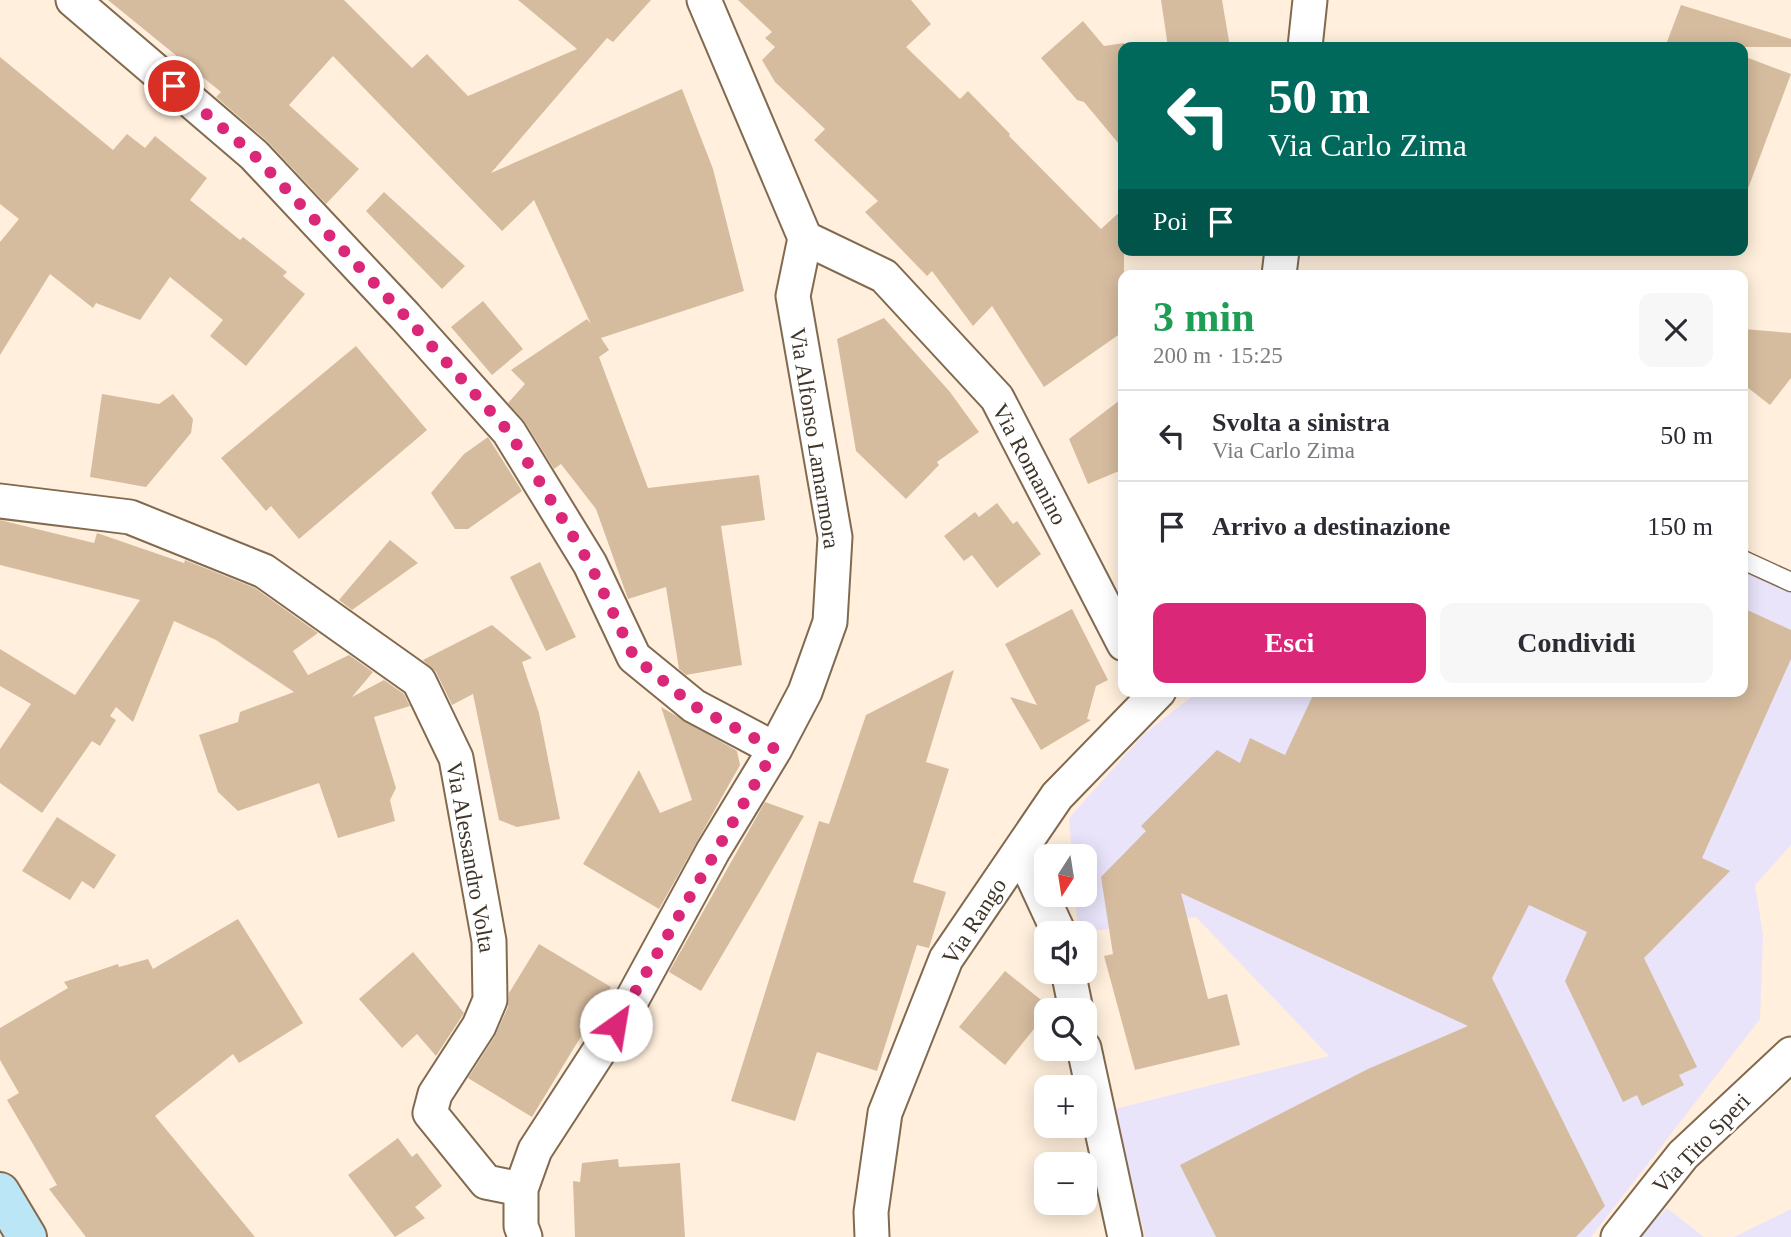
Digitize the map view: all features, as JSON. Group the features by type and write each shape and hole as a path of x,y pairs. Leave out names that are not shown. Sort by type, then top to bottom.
{"main road":[{"path":"0,1192 27,1237"}],"street":[{"path":"73,0 254,155 509,432 590,564 634,657 694,706 775,749"},
{"path":"704,0 804,238"},
{"path":"1306,42 1310,0"},
{"name":"Via Alfonso Lamarmora","path":"525,1237 521,1226 521,1189 535,1150 629,1004 713,851 775,749 805,692 830,622 835,537 793,296 804,238"},
{"name":"Via Romanino","path":"804,238 884,276 997,398 1118,632"},
{"name":"Via Alessandro Volta","path":"0,501 130,517 264,571 419,681 456,758 489,941 490,1000 479,1026 435,1094 430,1113 486,1182 521,1189"},
{"name":"Via Rango","path":"872,1237 871,1212 886,1113 946,959 1057,796 1149,697"},
{"path":"1021,851 1053,921"},
{"name":"Via Tito Speri","path":"1618,1237 1683,1155 1791,1054"},
{"path":"1087,1061 1125,1237"}],"lane":[{"path":"1748,562 1791,582"}],"shaded area":[{"path":"1748,569 1791,588 1791,845 1755,885 1763,935 1760,1019 1591,1237 1145,1237 1115,1109 1329,1056 1196,917 1097,930 1097,921 1077,921 1076,907 1097,907 1097,844 1071,844 1069,818 1144,734 1191,697 1748,697"},
{"path":"1667,1208 1704,1237 1637,1237"},
{"path":"1791,1209 1791,1237 1734,1237"}],"building":[{"path":"108,0 344,0 412,68 427,54 468,96 577,49 518,0 651,0 613,42 607,38 491,173 682,89 713,169 744,291 601,338 609,350 599,357 648,488 759,475 765,520 721,526 742,665 686,675 679,669 666,587 628,599 596,509 561,464 554,469 525,422 508,403 525,384 511,370 587,319 591,324 534,200 502,231 333,56 289,105 359,169 326,204 268,142 216,97 221,92"},
{"path":"738,0 911,0 931,24 906,47 960,99 968,91 1101,229 1118,213 1118,256 1124,256 1124,270 1118,270 1118,335 1044,387 992,306 973,326 932,271 927,276 865,212 878,201 814,140 825,129 775,82 762,60 775,47 765,38 772,32"},
{"path":"1161,0 1222,0 1229,42 1167,42"},
{"path":"1681,5 1791,39 1791,47 1748,47 1748,42 1667,42"},
{"path":"1083,21 1104,46 1118,44 1118,143 1084,102 1077,100 1041,58"},
{"path":"0,57 113,150 127,134 145,148 155,136 207,178 190,200 240,240 243,237 287,272 283,276 305,294 246,366 210,336 223,320 170,277 140,320 96,303 93,308 50,274 0,355 0,242 19,219 0,204"},
{"path":"1748,58 1791,74 1748,189"},
{"path":"384,192 465,266 442,289 366,211"},
{"path":"483,301 523,349 492,375 451,327"},
{"path":"884,318 950,392 979,432 937,462 939,465 906,499 856,451 837,339"},
{"path":"1748,329 1791,333 1791,378 1770,405 1748,388"},
{"path":"356,346 427,430 299,539 271,506 266,511 221,458"},
{"path":"102,394 159,404 173,394 193,419 191,433 146,487 90,477"},
{"path":"1118,402 1118,472 1088,484 1069,439"},
{"path":"488,437 522,491 468,529 455,529 431,493 464,454"},
{"path":"997,503 1013,524 1017,521 1041,554 997,588 972,555 964,561 944,536 975,512 979,517"},
{"path":"0,520 94,543 97,533 184,563 185,560 255,588 318,633 293,651 308,675 349,655 373,672 352,697 384,680 404,694 410,706 374,717 396,788 390,800 395,821 338,838 319,783 238,811 218,792 199,735 238,722 240,712 294,692 216,640 174,621 133,722 116,707 110,716 116,720 100,746 92,741 42,813 0,783 0,749 31,704 0,686 0,649 75,695 140,600 0,565"},
{"path":"390,540 418,563 352,610 339,600"},
{"path":"540,562 576,637 546,651 510,577"},
{"path":"1072,609 1108,680 1096,686 1087,719 1091,720 1041,750 1010,697 1037,705 1005,644"},
{"path":"1748,610 1791,630 1791,659 1702,858 1730,871 1644,958 1697,1067 1679,1075 1684,1085 1642,1106 1637,1095 1623,1102 1565,981 1587,932 1529,905 1492,978 1605,1206 1576,1237 1216,1237 1180,1165 1368,1069 1468,1026 1181,893 1208,999 1227,994 1240,1045 1135,1070 1104,956 1113,954 1101,877 1146,831 1141,826 1217,750 1240,763 1250,738 1285,755 1312,697 1748,697"},
{"path":"492,625 532,658 522,662 539,713 560,819 517,827 499,820 473,694 452,705 436,672 423,660"},
{"path":"954,670 926,762 949,769 913,882 946,892 929,948 917,945 877,1071 817,1052 795,1121 731,1101 819,821 829,824 866,715"},
{"path":"661,707 737,751 740,765 659,909 583,864 639,770 660,813 692,800"},
{"path":"765,802 804,816 701,991 669,972"},
{"path":"57,817 116,855 94,889 82,881 70,900 22,871"},
{"path":"238,919 303,1023 239,1063 233,1054 155,1116 255,1237 86,1237 49,1189 57,1185 7,1100 19,1093 0,1060 0,1028 68,988 64,982 118,964 119,967 148,959 153,969"},
{"path":"539,944 611,987 532,1117 468,1078 495,1036 508,1007 509,993"},
{"path":"413,952 464,1013 436,1056 417,1034 402,1048 359,999"},
{"path":"1005,971 1039,998 1034,998 1034,1029 1005,1065 959,1027"},
{"path":"398,1138 412,1157 417,1153 442,1186 415,1207 425,1218 395,1237 348,1175"},
{"path":"618,1159 619,1167 680,1163 685,1237 575,1237 573,1181 580,1182 582,1163"}],"route":[{"path":"174,86 254,155 509,432 590,564 634,657 694,706 775,749 713,851 616,1025"}]}
